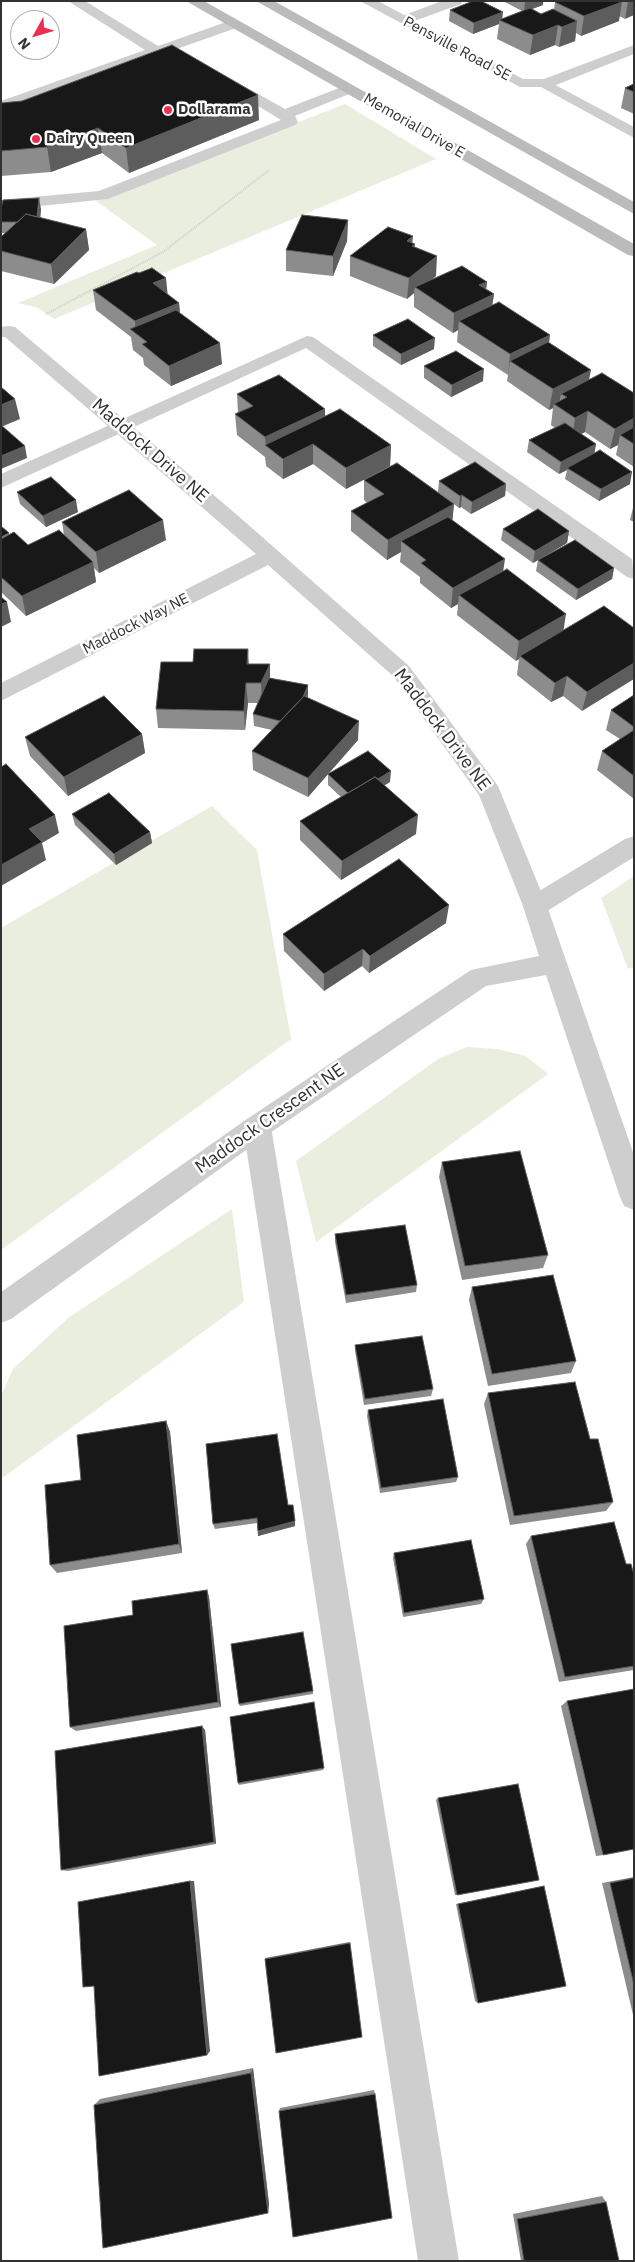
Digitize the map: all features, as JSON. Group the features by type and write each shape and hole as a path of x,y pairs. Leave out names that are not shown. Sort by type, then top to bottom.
{"main road":[{"name":"Memorial Drive E","path":"193,1 634,251"},
{"name":"Memorial Drive E","path":"263,1 634,209"}],"street":[{"path":"75,1 163,49 186,56"},
{"name":"Pensville Road SE","path":"367,1 520,83 546,84 634,48"},
{"path":"404,20 456,1"},
{"path":"1,106 234,24"},
{"path":"1,205 102,196 284,126 290,122 289,118 211,71"},
{"path":"546,84 569,99 634,133"},
{"path":"283,115 349,89"},
{"name":"Maddock Drive NE","path":"5,332 120,426 270,555 401,672 490,792 535,906 634,1197"},
{"path":"1,482 307,341 634,572"},
{"name":"Maddock Way NE","path":"1,693 270,555"},
{"path":"535,906 634,844"},
{"name":"Maddock Crescent NE","path":"1,1309 257,1127 480,977 554,963"},
{"path":"257,1127 439,2261"}],"path":[{"path":"5,332 164,252 273,166"}],"shaded area":[{"path":"345,104 436,159 54,319 38,308 18,303 157,245 96,201"},
{"path":"212,806 257,850 291,1039 1,1250 1,928"},
{"path":"634,876 634,967 628,969 601,898"},
{"path":"467,1047 497,1049 526,1056 548,1074 316,1242 296,1161 438,1059"},
{"path":"232,1209 244,1302 1,1479 1,1396 13,1369 68,1318"}],"building":[{"path":"473,1 481,1 503,12 474,23 450,10"},
{"path":"555,2 622,2 584,16"},
{"path":"530,8 541,14 553,9 577,21 562,27 558,25 533,35 499,20"},
{"path":"172,45 258,95 126,148 98,128 47,147 1,151 1,103 22,101"},
{"path":"634,84 634,92 625,88"},
{"path":"39,198 37,217 26,214 18,222 1,222 3,200"},
{"path":"26,214 86,229 51,264 1,251 1,237"},
{"path":"302,215 348,220 333,256 286,250"},
{"path":"388,227 413,236 407,241 415,244 412,246 437,256 409,278 350,256"},
{"path":"462,266 487,282 479,285 494,294 454,313 415,287"},
{"path":"152,268 166,278 153,283 179,303 135,321 93,290 137,272"},
{"path":"499,302 550,335 510,354 459,321"},
{"path":"176,310 220,343 169,366 142,344 147,342 130,329"},
{"path":"408,319 435,338 401,354 373,335"},
{"path":"548,342 591,370 553,389 510,361"},
{"path":"456,351 484,369 452,385 424,366"},
{"path":"602,373 634,393 634,418 615,429 588,411 575,418 554,404 567,397 561,394"},
{"path":"279,375 325,409 265,437 235,414 253,406 237,394"},
{"path":"1,387 15,399 1,405"},
{"path":"340,409 391,445 346,468 313,444 283,459 265,445"},
{"path":"565,423 596,444 561,462 529,440"},
{"path":"1,425 25,446 1,456"},
{"path":"634,427 634,444 620,435"},
{"path":"600,450 632,472 601,489 567,468"},
{"path":"475,462 506,484 472,502 439,481"},
{"path":"397,463 454,504 388,540 351,511 384,494 364,480"},
{"path":"51,477 76,500 43,516 17,492"},
{"path":"129,490 163,520 96,552 62,522"},
{"path":"538,509 569,531 535,551 503,529"},
{"path":"448,517 505,559 453,588 421,563 426,560 401,541"},
{"path":"1,526 9,533 1,537"},
{"path":"59,530 93,562 22,596 1,577 1,539 14,532 28,545"},
{"path":"575,540 614,568 578,589 538,560"},
{"path":"507,569 566,614 519,641 459,595"},
{"path":"1,597 7,602 1,604"},
{"path":"604,606 634,628 634,663 587,692 567,676 555,683 520,656"},
{"path":"194,649 248,649 247,664 270,664 261,683 246,683 244,711 156,709 161,662 193,662"},
{"path":"269,678 308,685 303,697 280,721 253,714"},
{"path":"634,695 634,727 611,710"},
{"path":"104,696 142,734 64,777 25,737"},
{"path":"304,696 359,721 308,778 252,751"},
{"path":"634,730 634,776 602,751"},
{"path":"368,751 391,771 378,779 375,777 348,793 328,774"},
{"path":"6,764 55,815 29,829 42,842 1,865 1,767"},
{"path":"375,777 418,815 342,861 300,821"},
{"path":"109,793 150,832 114,854 72,814"},
{"path":"399,859 449,905 370,956 363,949 324,974 283,934"},
{"path":"520,1151 548,1255 465,1266 442,1162"},
{"path":"405,1225 417,1285 346,1295 335,1234"},
{"path":"553,1275 576,1361 492,1374 472,1287"},
{"path":"422,1336 433,1389 365,1399 355,1345"},
{"path":"575,1382 590,1439 598,1439 613,1502 514,1516 488,1393"},
{"path":"443,1399 458,1477 381,1488 368,1410"},
{"path":"166,1421 179,1544 50,1565 45,1485 81,1480 77,1435"},
{"path":"277,1434 288,1505 293,1505 295,1521 258,1531 257,1518 213,1524 206,1444"},
{"path":"614,1522 626,1564 631,1564 634,1575 634,1666 565,1677 531,1536"},
{"path":"471,1540 484,1599 404,1613 394,1553"},
{"path":"207,1590 218,1702 70,1727 64,1626 133,1615 132,1601"},
{"path":"303,1632 313,1691 239,1704 231,1644"},
{"path":"634,1689 634,1849 603,1855 567,1701"},
{"path":"314,1702 324,1768 238,1783 230,1717"},
{"path":"202,1726 214,1842 61,1870 55,1751"},
{"path":"518,1784 539,1880 457,1895 438,1798"},
{"path":"634,1878 634,1985 610,1883"},
{"path":"190,1881 207,2055 99,2076 94,1986 83,1987 78,1902"},
{"path":"544,1886 566,1986 478,2003 458,1904"},
{"path":"350,1943 362,2037 276,2053 265,1959"},
{"path":"251,2073 268,2213 103,2248 94,2105"},
{"path":"375,2094 392,2218 293,2237 279,2111"},
{"path":"606,2202 619,2261 524,2261 517,2219"}],"place":[{"name":"Dollarama","path":"168,110"},
{"name":"Dairy Queen","path":"36,139"}]}
